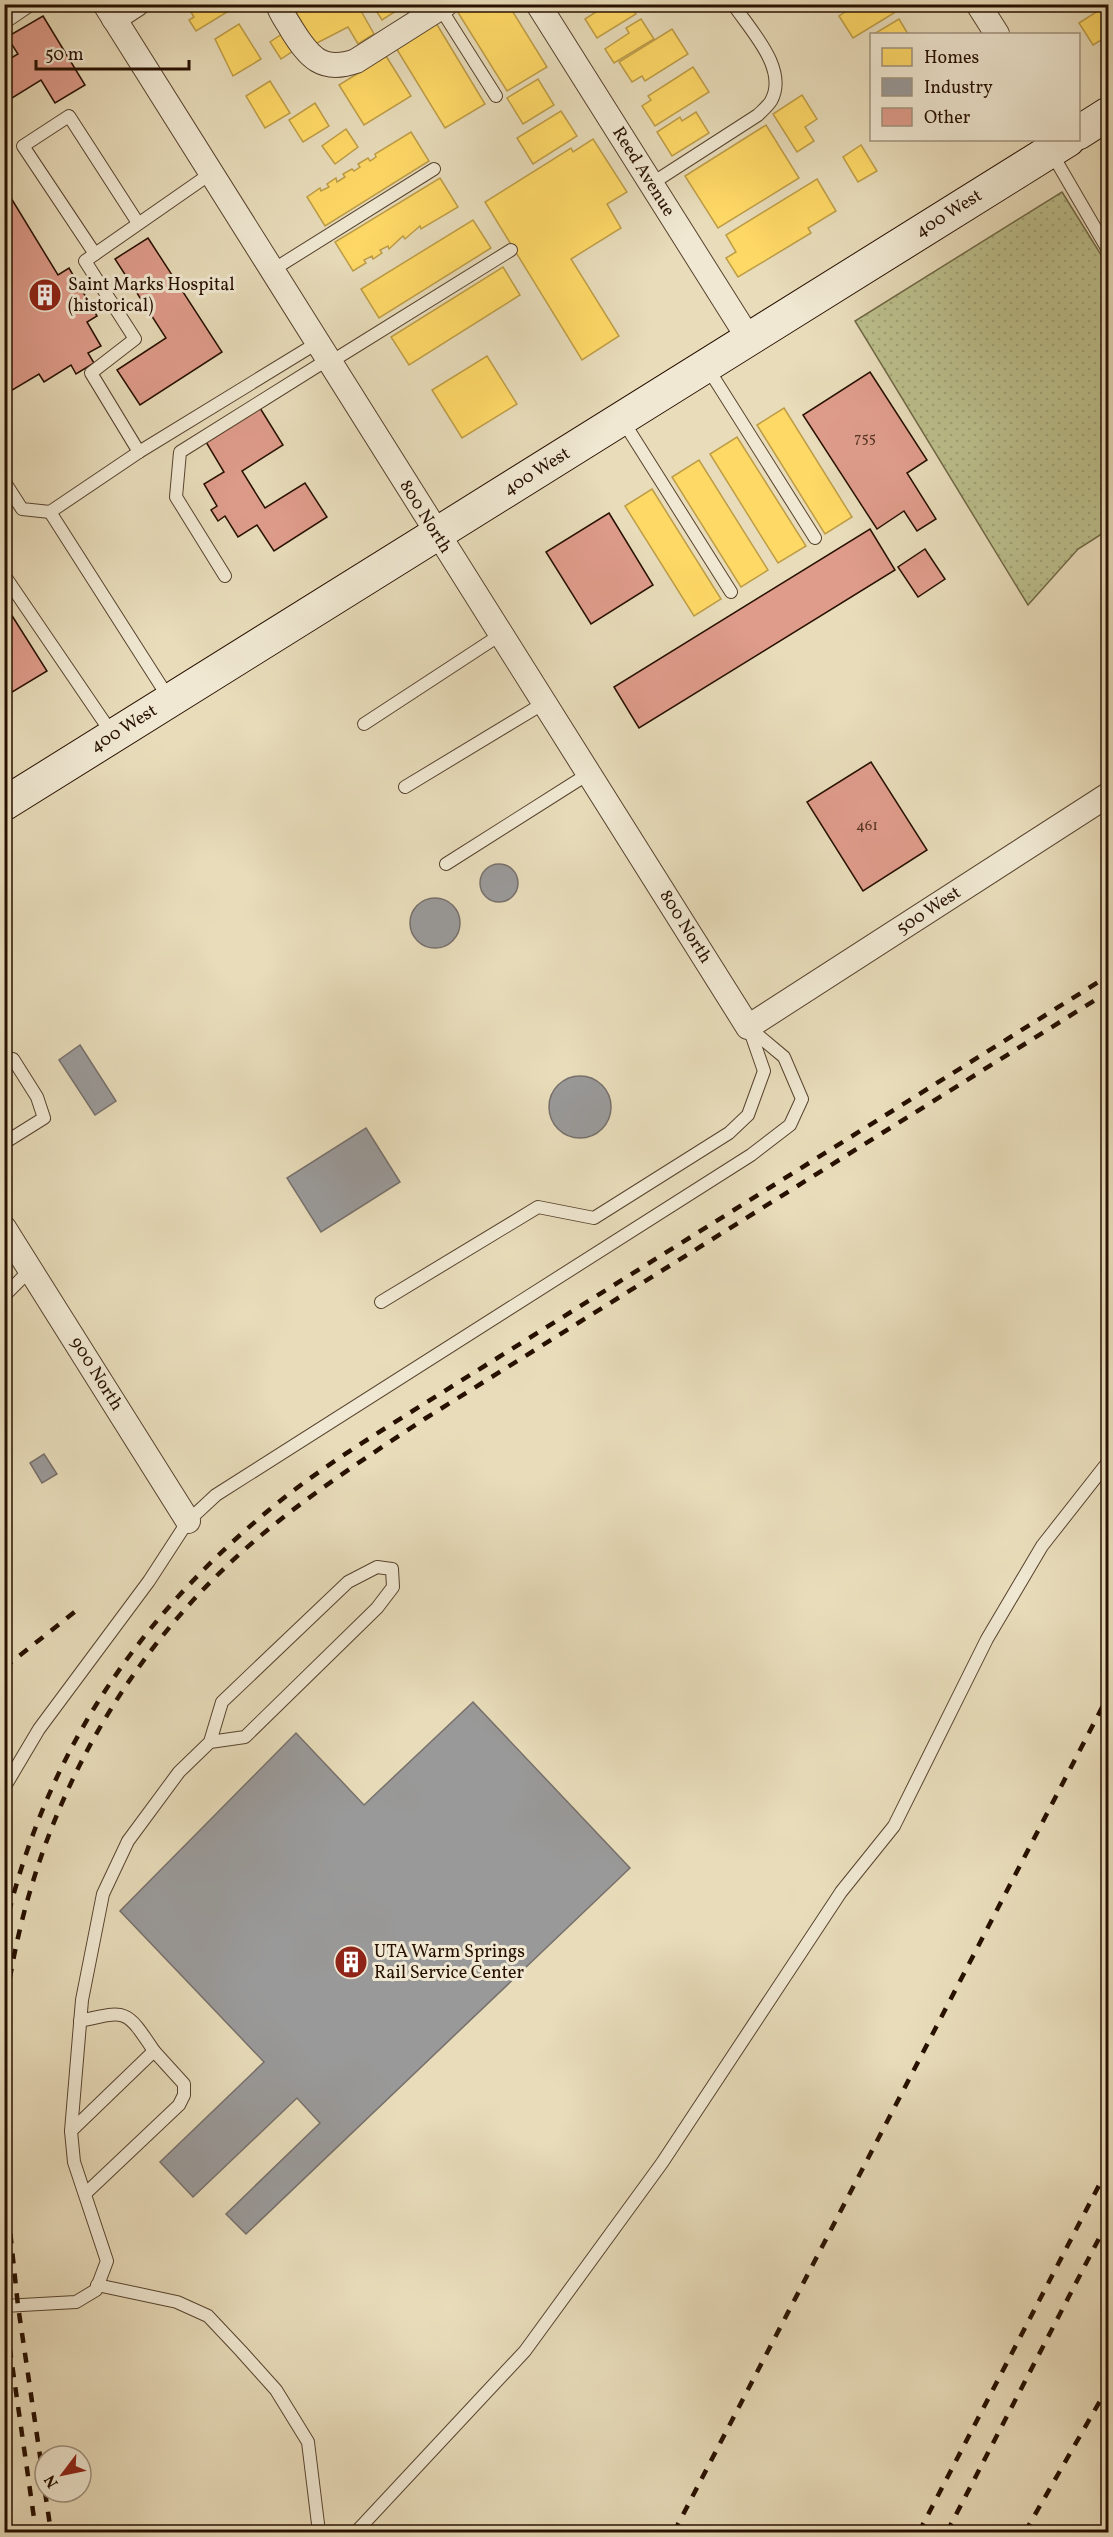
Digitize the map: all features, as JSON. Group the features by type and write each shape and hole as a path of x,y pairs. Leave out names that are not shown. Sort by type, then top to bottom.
{"street":[{"path":"109,12 137,4"},
{"path":"278,4 304,50 315,61 344,65 356,61 441,6"},
{"name":"Reed Avenue","path":"538,4 748,339"},
{"path":"978,4 996,33"},
{"name":"800 North","path":"109,12 748,1027"},
{"name":"400 West","path":"1080,132 1108,114"},
{"name":"400 West","path":"4,804 1065,141"},
{"name":"500 West","path":"748,1027 1108,795"},
{"name":"900 North","path":"4,1228 188,1521"}],"lane":[{"path":"4,22 32,4"},
{"path":"651,184 759,115 771,101 777,81 774,68 734,4"},
{"path":"441,6 496,96"},
{"path":"95,254 22,146 69,116 138,223"},
{"path":"1065,141 1108,249"},
{"path":"271,270 434,169"},
{"path":"139,452 91,374 135,339 86,261 210,174"},
{"path":"4,482 22,509 50,512 139,452 324,355 511,250"},
{"path":"225,576 176,497 180,452 324,355"},
{"path":"706,366 815,538"},
{"path":"622,419 731,592"},
{"path":"50,512 170,700"},
{"path":"4,575 114,736"},
{"path":"364,723 500,635"},
{"path":"405,787 544,703"},
{"path":"446,864 588,774"},
{"path":"381,1302 538,1207 594,1218 729,1133 748,1114 764,1071 748,1027"},
{"path":"4,1788 39,1729 149,1581 188,1521 216,1495 751,1155 790,1125 802,1099 784,1057 748,1027"},
{"path":"4,1143 44,1118 37,1097 13,1059"},
{"path":"4,1296 30,1270"},
{"path":"356,2532 525,2351 662,2163 841,1892 894,1826 992,1630 1042,1546 1108,1462"},
{"path":"4,2306 76,2302 96,2290 107,2261 74,2162 71,2131 82,2000 103,1894 128,1841 179,1772 210,1742 222,1702 348,1582 377,1567 392,1569 393,1587 377,1608 245,1737 210,1742"},
{"path":"80,2021 117,2012 127,2016 184,2084 184,2095 179,2105 86,2193"},
{"path":"71,2131 154,2051"},
{"path":"97,2285 177,2302 208,2316 246,2356 276,2390 308,2442 318,2532"}],"green space":[{"path":"1062,192 1108,266 1108,530 1078,549 1028,605 855,321"}],"building: Homes":[{"path":"181,4 229,4 232,9 196,31 189,20 194,17 188,7 184,9"},
{"path":"291,4 357,4 374,34 358,44 348,27 315,44"},
{"path":"372,4 407,4 382,20"},
{"path":"467,4 508,4 547,67 507,91 457,11"},
{"path":"608,4 630,4 636,14 597,38 585,19"},
{"path":"857,4 888,4 894,13 853,38 839,16"},
{"path":"1104,7 1108,13 1108,36 1093,45 1079,23"},
{"path":"641,19 654,39 614,63 605,49 629,33 626,28"},
{"path":"899,19 907,33 876,33"},
{"path":"436,23 485,104 445,128 396,48"},
{"path":"239,24 261,59 233,76 215,39"},
{"path":"672,29 688,54 645,81 642,76 632,82 619,62"},
{"path":"282,34 293,51 281,59 270,42"},
{"path":"386,56 411,96 364,125 339,85"},
{"path":"693,67 709,92 655,126 642,106 651,100 648,96"},
{"path":"538,79 554,105 523,124 507,98"},
{"path":"270,81 290,113 265,128 246,96"},
{"path":"802,95 817,119 805,127 814,141 797,152 773,114"},
{"path":"315,103 329,126 303,142 289,120"},
{"path":"561,111 577,136 533,164 517,138"},
{"path":"696,112 709,133 672,156 657,132 680,117 682,121"},
{"path":"766,125 799,178 718,228 685,176"},
{"path":"346,129 358,147 335,164 322,146"},
{"path":"411,132 429,161 325,226 307,197 320,188 321,191 329,187 327,184 336,178 337,182 345,177 343,174 352,169 354,171 360,167 358,164 368,158 370,161 376,157 375,154"},
{"path":"593,139 627,192 607,204 621,228 571,259 619,336 582,360 485,202 571,148 573,152"},
{"path":"861,145 877,171 858,182 843,157"},
{"path":"440,178 458,207 421,229 420,226 405,239 403,236 389,249 388,246 380,250 382,253 373,259 372,256 364,260 366,263 353,271 335,242"},
{"path":"817,179 836,211 808,228 811,233 738,277 726,258 736,252 726,235"},
{"path":"473,220 491,248 379,318 361,289"},
{"path":"503,267 520,295 409,365 391,337"},
{"path":"487,356 517,404 462,438 432,390"},
{"path":"784,408 852,517 825,534 757,425"},
{"path":"737,437 806,546 778,563 710,454"},
{"path":"699,460 768,570 741,587 672,477"},
{"path":"652,489 721,599 694,616 625,506"}],"building: Industry":[{"path":"499,864 512,870 518,883 512,896 499,902 486,896 480,883 486,870"},
{"path":"440,898 453,905 459,913 459,933 453,941 445,947 430,948 417,941 411,933 410,918 417,905 425,899"},
{"path":"80,1045 116,1101 95,1115 59,1060"},
{"path":"580,1076 602,1085 611,1107 602,1129 580,1138 558,1129 549,1107 558,1085"},
{"path":"366,1128 400,1182 321,1232 287,1178"},
{"path":"44,1454 57,1474 42,1483 30,1463"},
{"name":"UTA Warm Springs Rail Service Center","path":"473,1702 630,1868 246,2234 226,2214 320,2123 297,2098 193,2197 160,2162 264,2062 120,1911 296,1733 364,1805"}],"building: Other":[{"path":"43,16 85,85 55,103 41,80 4,103 4,62 18,54 7,37"},
{"name":"Saint Marks Hospital (historical)","path":"11,198 58,275 69,268 97,316 87,322 101,346 88,353 94,363 76,374 71,365 44,382 39,374 4,395 4,199"},
{"path":"148,238 222,352 140,405 117,370 166,338 115,259"},
{"path":"870,372 927,460 907,473 936,519 917,531 904,511 877,529 803,415"},
{"path":"260,408 283,445 242,471 265,508 305,483 327,517 274,551 257,525 238,537 225,516 218,521 211,510 217,506 204,484 224,472 206,442"},
{"path":"609,513 653,585 591,624 546,552"},
{"path":"870,529 895,570 639,728 614,687"},
{"path":"925,549 945,579 918,597 898,567"},
{"path":"4,603 47,671 4,697"},
{"path":"871,762 927,850 863,891 807,802"}],"railway":[{"path":"4,1932 21,1869 43,1809 69,1752 100,1698 135,1648 175,1600 220,1554 269,1510 351,1450 1108,976"},
{"path":"4,2018 16,1947 34,1878 58,1811 89,1747 126,1686 168,1629 216,1576 270,1528 308,1499 426,1418 1108,992"},
{"path":"4,1668 82,1606"},
{"path":"674,2532 1108,1696"},
{"path":"919,2532 1108,2168"},
{"path":"4,2174 18,2306 38,2444"},
{"path":"947,2532 1108,2221"},
{"path":"4,2308 36,2532"},
{"path":"1025,2532 1108,2387"},
{"path":"47,2504 51,2532"}],"place":[{"name":"Saint Marks Hospital (historical)","path":"45,295"},
{"name":"UTA Warm Springs Rail Service Center","path":"351,1962"}]}
